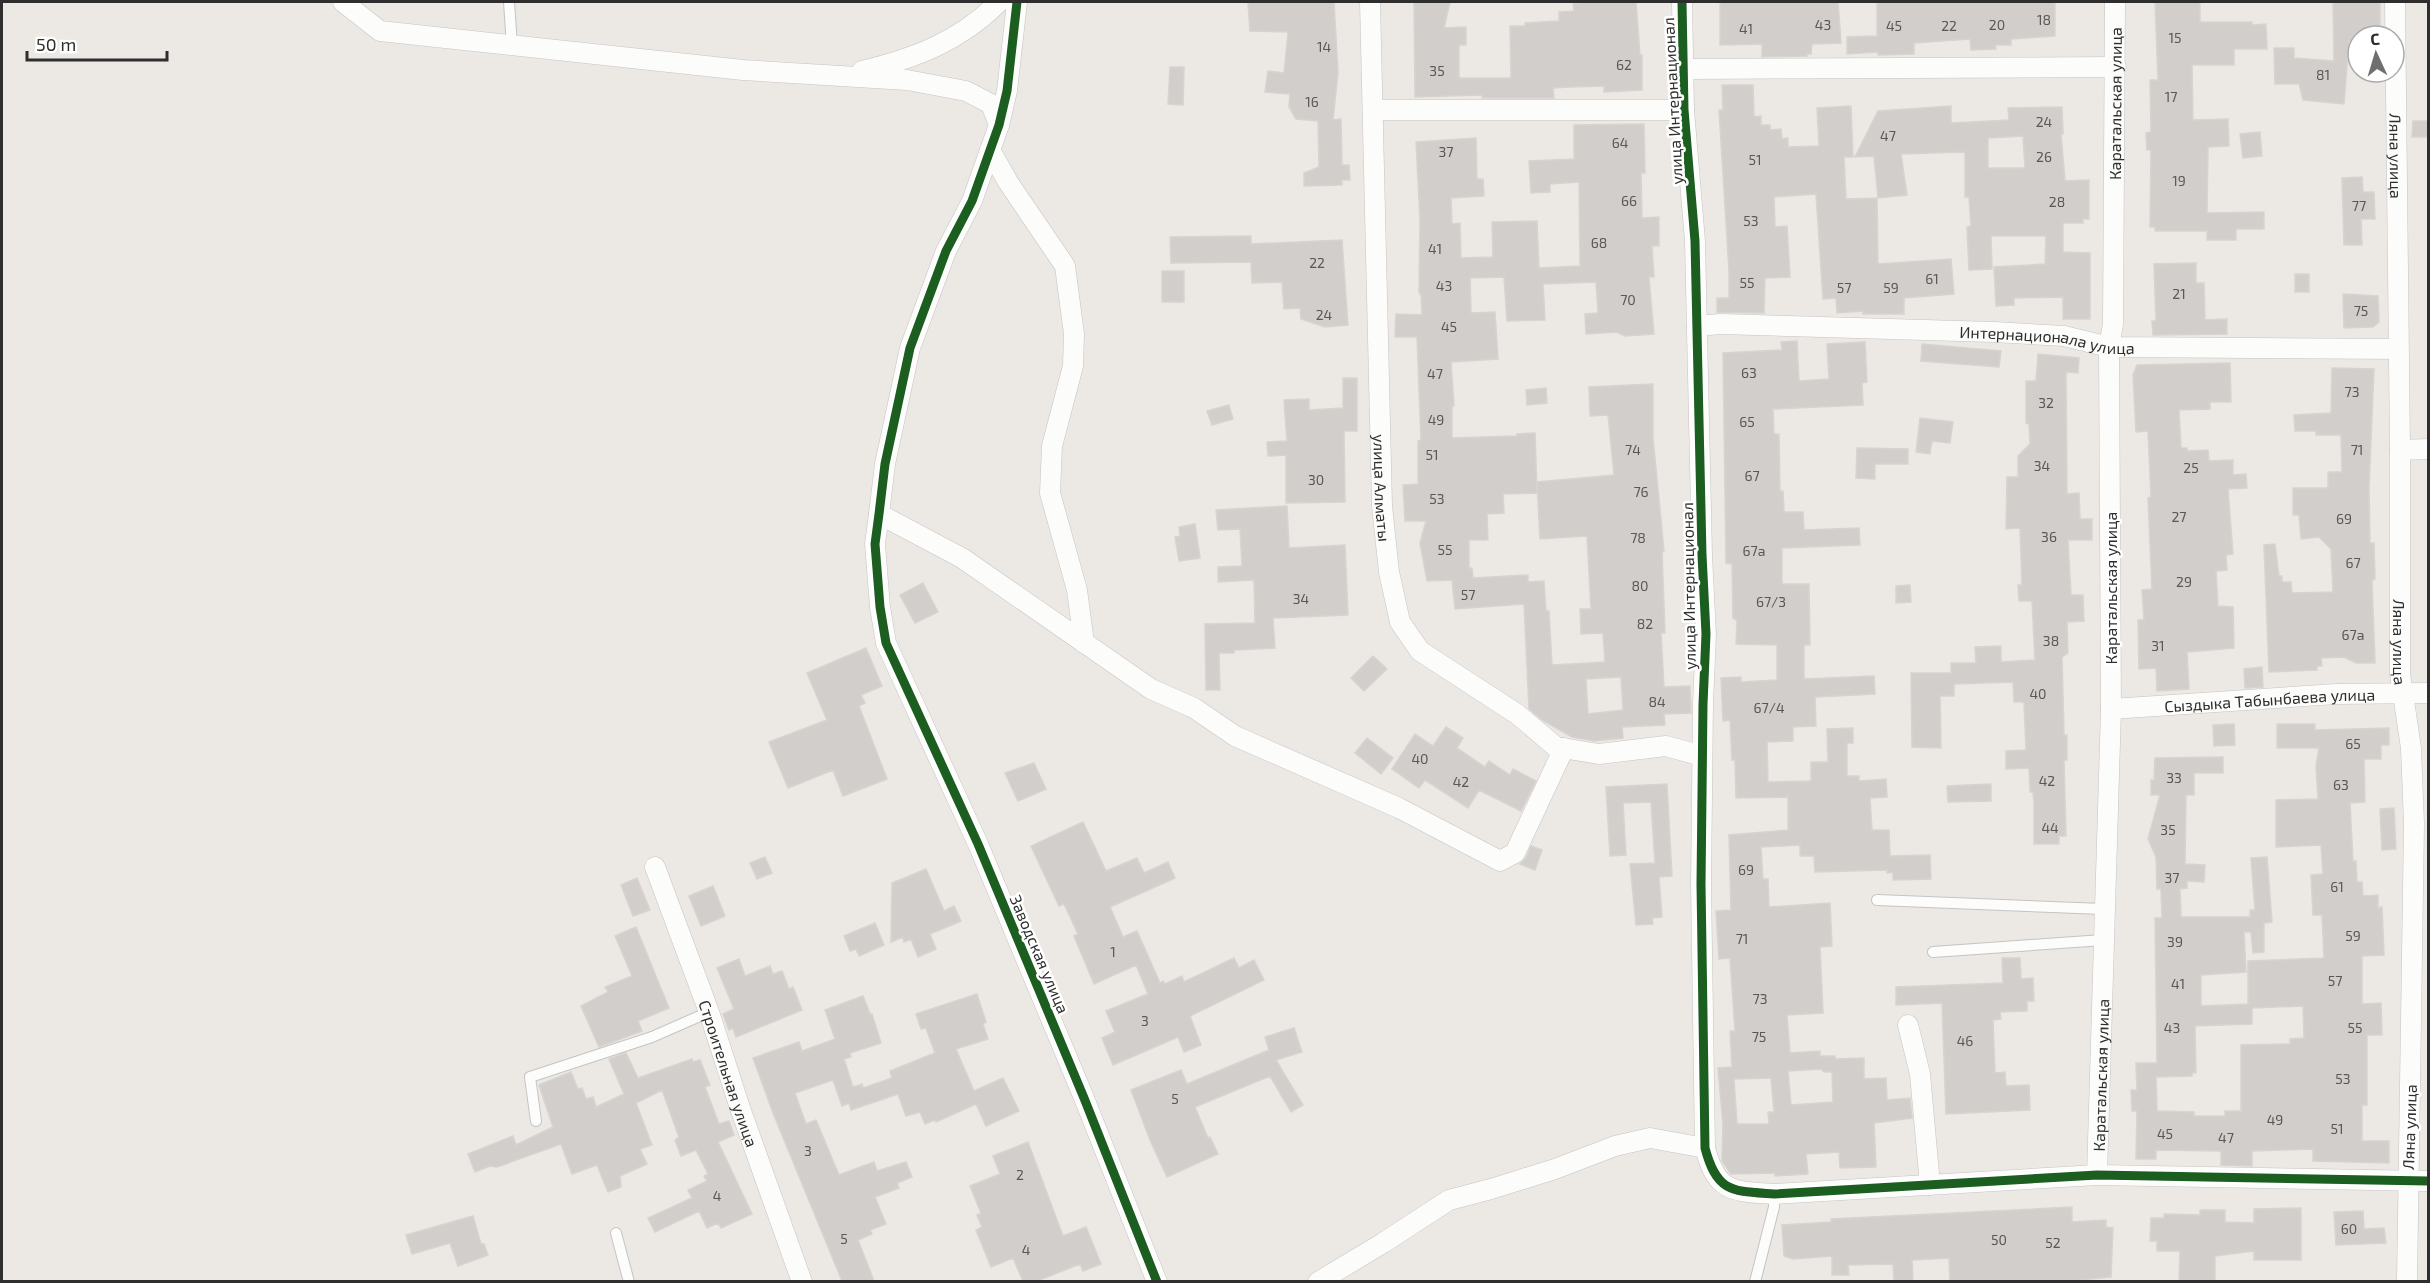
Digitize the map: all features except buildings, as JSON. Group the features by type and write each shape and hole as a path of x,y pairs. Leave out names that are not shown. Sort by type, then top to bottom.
{"street":[{"path":"343,2 380,31 743,70 907,80 966,91 991,104 999,125"},
{"path":"843,76 897,62 942,44 980,21 999,2"},
{"name":"Заводская улица","path":"1017,2 1007,91 999,125 972,201 946,251 910,348 885,464 875,544 880,607 886,643 982,855 1084,1098 1152,1280"},
{"name":"улица Алматы","path":"1370,2 1382,506 1389,572 1400,622 1420,651 1517,714 1556,747 1599,754 1666,747 1702,756"},
{"name":"улица Интернационал","path":"1682,2 1684,110 1695,241 1706,634 1702,756 1701,943 1705,1148 1717,1180 1738,1191 1774,1194 2097,1175 2428,1181"},
{"name":"Каратальская улица","path":"2097,1175 2110,709 2109,347 2113,324 2115,2"},
{"name":"Ляна улица","path":"2395,2 2400,674 2411,748 2414,824 2407,1281"},
{"path":"1685,69 2116,67"},
{"path":"1373,110 1684,110"},
{"path":"990,150 1008,182 1065,266 1074,334 1072,366 1052,446 1050,494 1077,590 1084,643"},
{"name":"Интернационала улица","path":"1696,326 1721,324 1994,332 2064,336 2109,347 2398,349"},
{"path":"2400,450 2428,449"},
{"path":"879,514 962,558 1151,689 1194,708 1235,736 1399,808 1500,861 1515,853 1564,748"},
{"name":"Сыздыка Табынбаева улица","path":"2110,709 2402,692 2428,693"},
{"name":"Строительная улица","path":"655,867 709,1012 747,1130 802,1281"},
{"path":"1908,1025 1920,1074 1930,1185"},
{"path":"1318,1281 1383,1244 1449,1200 1555,1169 1615,1146 1650,1138 1705,1148"}],"lane":[{"path":"509,2 512,46"},
{"path":"1877,900 2103,909"},
{"path":"1933,952 2103,940"},
{"path":"536,1121 530,1077 652,1037 709,1012"},
{"path":"1755,1281 1774,1207 1774,1194"},
{"path":"616,1233 629,1281"}],"cycle path":[{"path":"1017,2 1007,91 999,125 972,201 946,251 910,348 885,464 875,544 880,607 886,643 978,844 1084,1098 1157,1282"},
{"path":"1682,2 1684,110 1695,241 1706,634 1701,884 1705,1148 1715,1174 1728,1187 1747,1192 1774,1194 2097,1175 2428,1181"}]}
